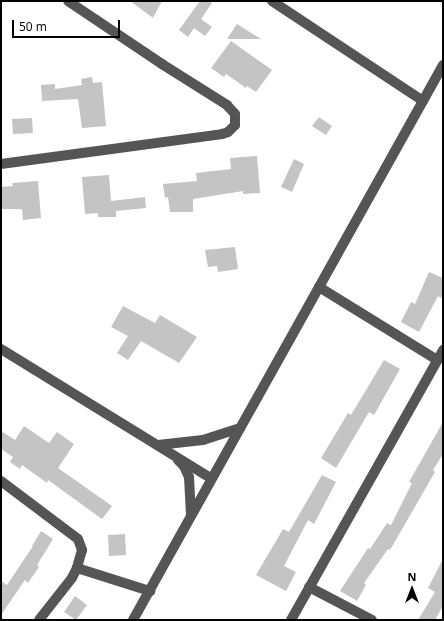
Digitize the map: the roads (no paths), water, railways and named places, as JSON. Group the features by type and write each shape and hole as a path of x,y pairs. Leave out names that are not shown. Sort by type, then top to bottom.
{"street":[{"path":"1,164 222,134 228,132 235,125 235,114 231,108 68,1"},
{"path":"272,1 423,101"},
{"path":"133,620 443,65"},
{"path":"319,287 437,360"},
{"path":"1,349 211,478"},
{"path":"291,620 443,350"},
{"path":"158,445 203,440 240,428"},
{"path":"172,454 184,466 189,477 191,515"},
{"path":"1,481 78,539 82,550 77,568 39,620"},
{"path":"77,568 150,591"},
{"path":"309,587 372,620"}]}
